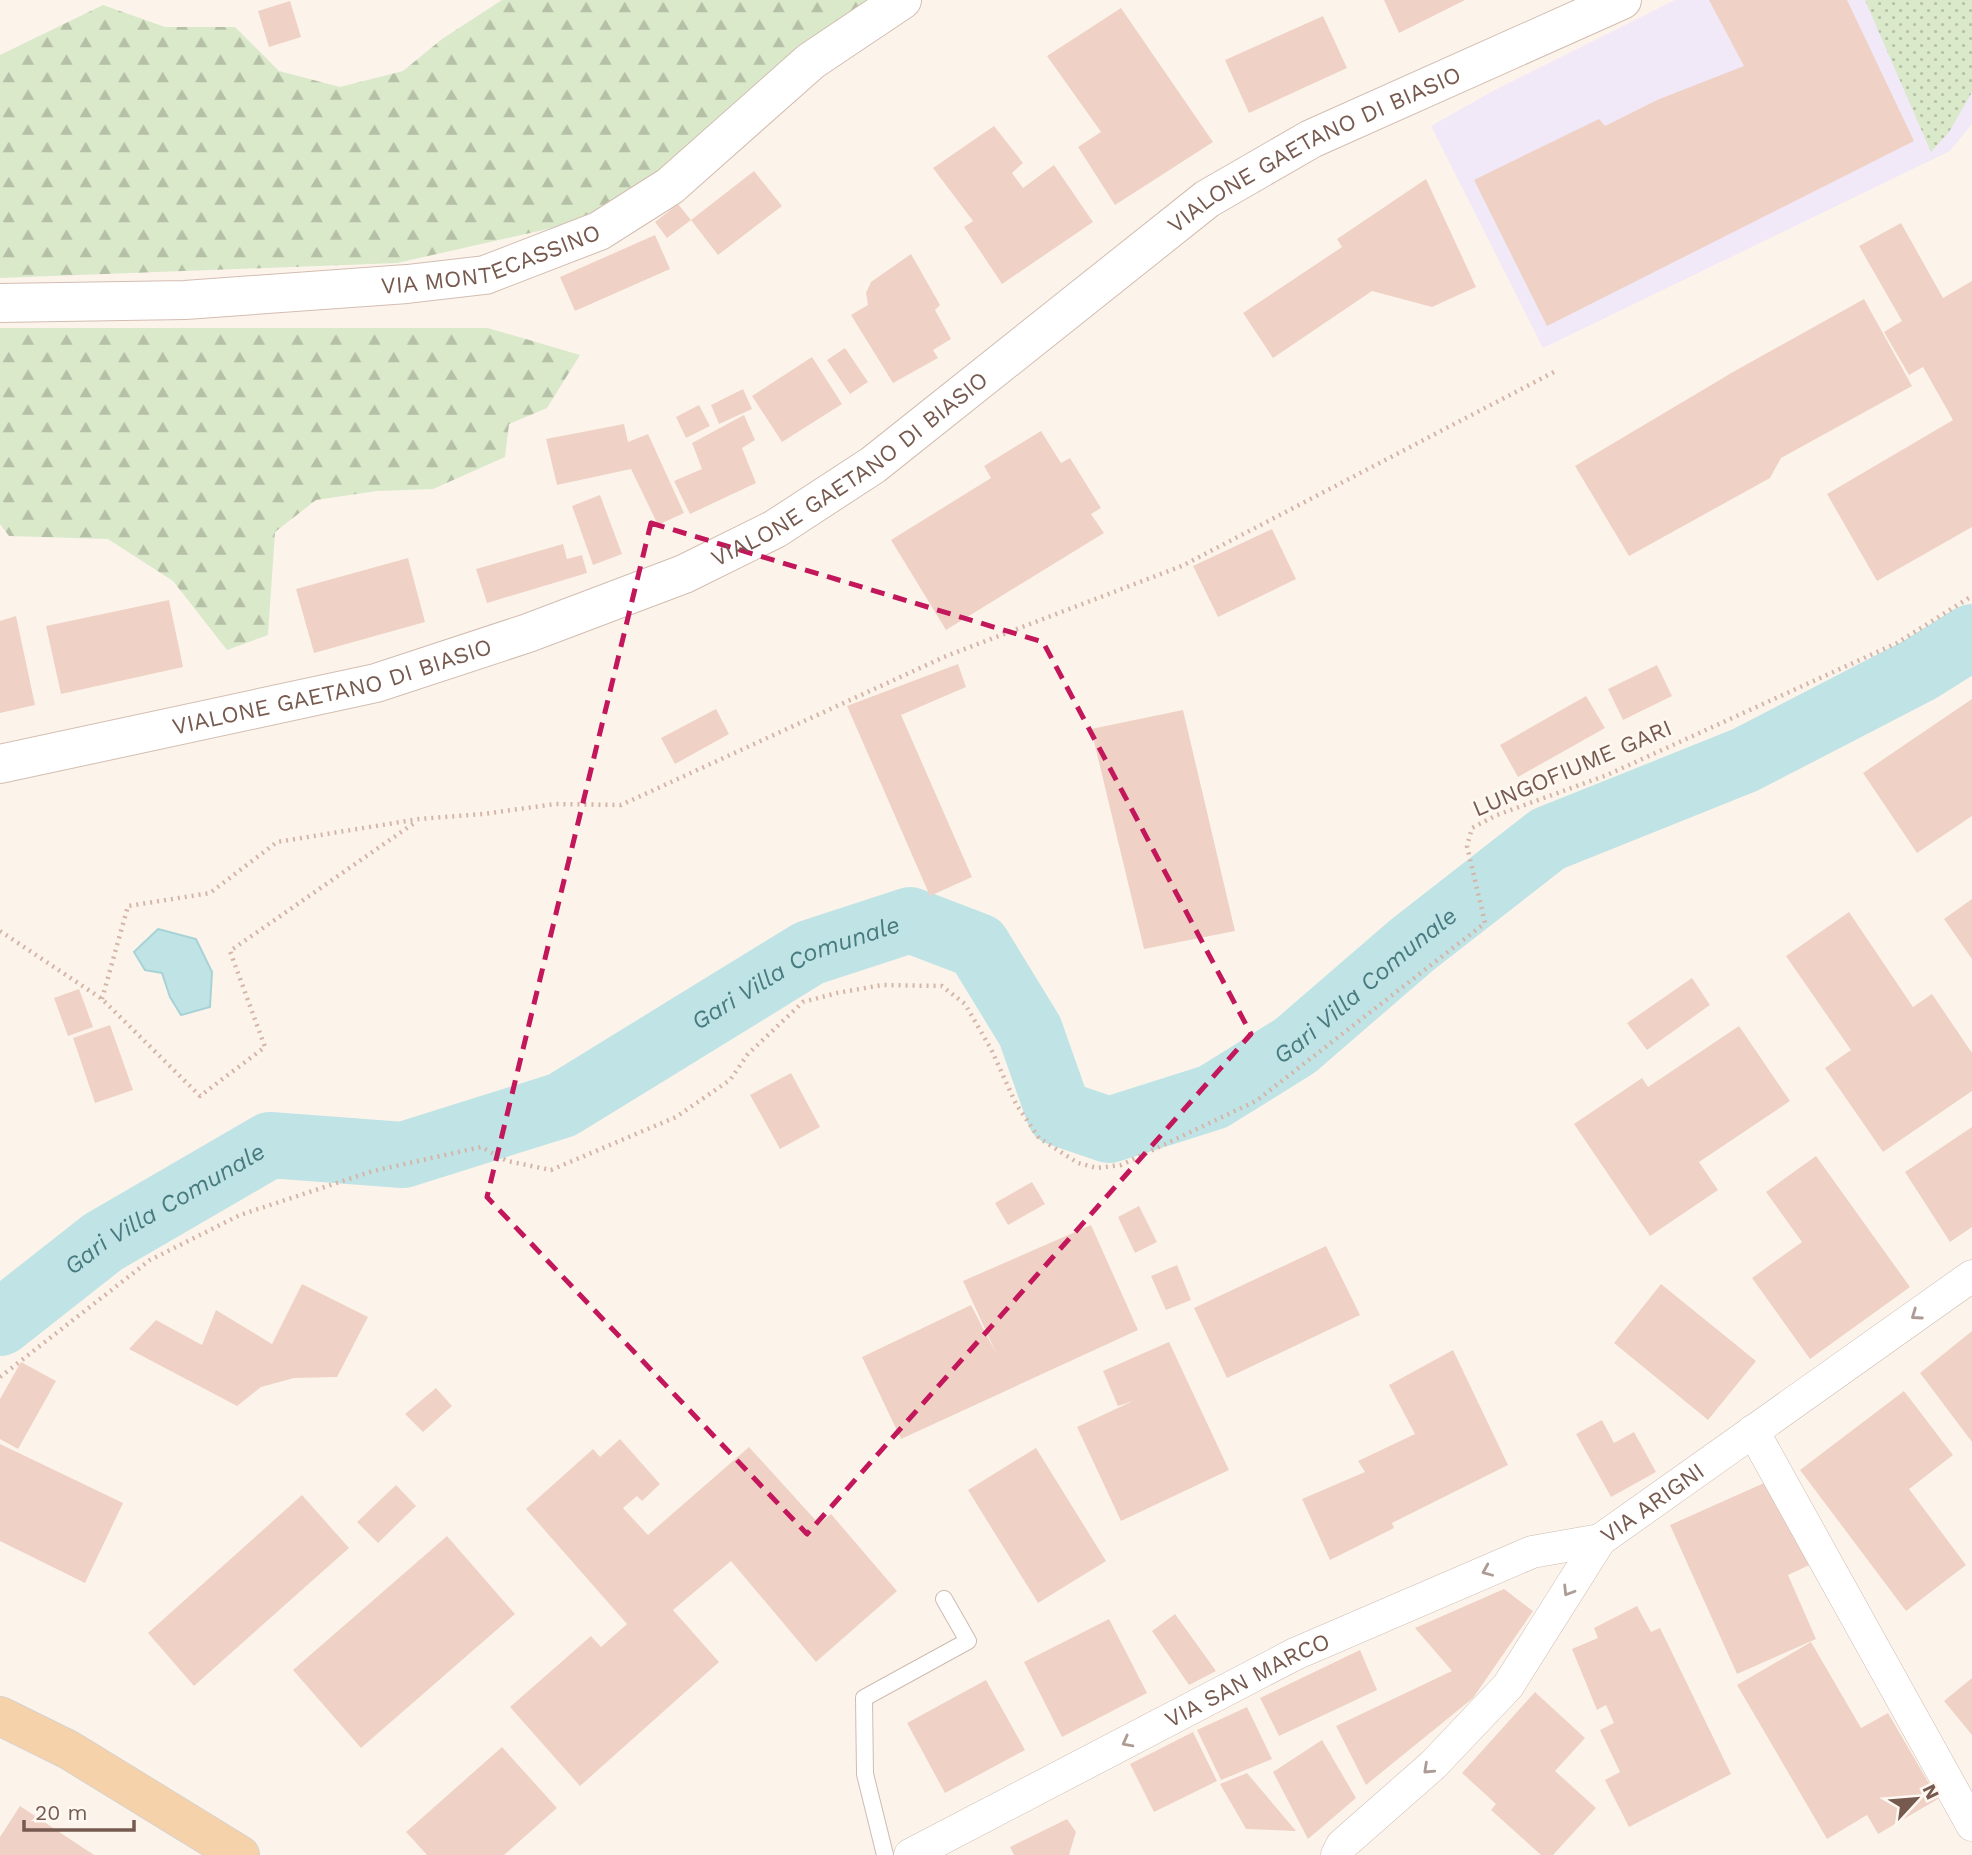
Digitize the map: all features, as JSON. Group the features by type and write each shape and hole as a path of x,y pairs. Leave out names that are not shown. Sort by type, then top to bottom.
{"main road":[{"path":"0,1716 69,1751 240,1855"}],"street":[{"name":"VIA MONTECASSINO","path":"0,303 185,300 407,284 485,275 598,231 670,186 811,61 902,0"},
{"name":"VIALONE GAETANO DI BIASIO","path":"0,764 376,683 528,633 684,574 775,529 873,465 1207,199 1311,139 1622,0"},
{"name":"VIA ARIGNI","path":"1337,1855 1342,1845 1433,1765 1508,1686 1600,1540 1972,1276"},
{"path":"1753,1431 1972,1825"},
{"name":"VIA SAN MARCO","path":"910,1855 1295,1654 1532,1552 1600,1540"}],"lane":[{"path":"885,1855 864,1774 864,1698 968,1641 944,1599"}],"path":[{"path":"102,999 128,906 210,893 277,842 418,819 483,814 555,803 621,805 944,657 1182,566 1554,372"},
{"name":"LUNGOFIUME GARI","path":"0,1377 150,1260 240,1215 373,1171 481,1147 507,1161 551,1170 676,1117 730,1080 748,1054 803,1002 836,993 882,985 942,986 965,1004 991,1049 1016,1104 1039,1138 1078,1163 1097,1168 1121,1166 1256,1101 1485,923 1467,846 1472,828 1497,815 1607,775 1897,643 1972,596"},
{"path":"0,931 102,999 200,1096 265,1047 230,951 418,819"}],"highlighted area":[{"path":"651,523 1043,642 1251,1034 807,1534 487,1197"}],"shaded area":[{"path":"1675,0 1972,0 1972,124 1950,151 1543,348 1431,126 1493,91"}],"green space":[{"path":"502,0 890,0 627,211 397,263 0,278 0,55 103,5 165,27 235,27 279,71 340,87 403,71 442,39"},
{"path":"1865,0 1972,0 1972,92 1949,132 1931,152"},
{"path":"0,328 488,328 580,355 547,408 509,424 505,457 433,489 377,491 316,500 275,532 268,635 227,650 173,581 108,539 9,536 0,524"}],"water":[{"path":"158,929 196,939 212,972 210,1007 181,1015 170,997 162,973 145,970 134,952"}],"building":[{"path":"1384,0 1465,0 1399,33"},
{"path":"1709,0 1847,0 1914,141 1547,326 1474,180 1599,119 1605,126 1657,100 1744,66"},
{"path":"290,1 301,37 269,47 258,11"},
{"path":"1121,8 1213,142 1115,205 1078,147 1101,132 1047,56"},
{"path":"1323,16 1347,68 1249,113 1225,60"},
{"path":"994,126 1023,163 1012,173 1023,188 1054,165 1093,222 1002,284 964,227 973,221 933,168"},
{"path":"754,171 782,206 718,255 691,220"},
{"path":"1426,179 1476,287 1432,307 1372,291 1273,358 1243,313 1342,247 1337,239"},
{"path":"678,204 691,220 667,238 655,222"},
{"path":"1901,223 1943,298 1972,281 1972,527 1877,581 1827,494 1953,420 1923,367 1909,375 1884,332 1902,321 1859,246"},
{"path":"655,235 670,269 575,311 560,277"},
{"path":"911,254 940,305 935,310 951,339 933,350 938,358 893,383 851,315 868,305 866,293 871,282"},
{"path":"1864,299 1912,386 1781,458 1770,478 1629,556 1575,466 1733,372"},
{"path":"845,348 868,382 850,394 827,360"},
{"path":"812,357 842,404 782,442 752,396"},
{"path":"743,389 752,409 719,424 711,405"},
{"path":"699,405 710,426 686,438 676,417"},
{"path":"744,415 755,440 742,448 756,483 690,514 674,481 702,469 692,443"},
{"path":"624,424 628,442 648,434 684,513 658,525 631,469 557,485 546,439"},
{"path":"1041,431 1061,463 1070,458 1101,508 1091,514 1104,533 946,630 891,540 991,478 984,466"},
{"path":"600,495 622,554 593,565 572,506"},
{"path":"1272,529 1296,579 1218,617 1193,566"},
{"path":"563,544 567,559 582,555 587,573 487,603 476,569"},
{"path":"408,558 425,622 314,653 296,589"},
{"path":"169,600 183,667 61,694 46,626"},
{"path":"16,616 35,705 0,713 0,621"},
{"path":"958,664 966,687 901,715 972,877 930,896 847,706"},
{"path":"1657,665 1672,696 1623,720 1608,689"},
{"path":"1586,696 1605,728 1518,777 1500,745"},
{"path":"1972,699 1972,816 1917,853 1863,773"},
{"path":"716,709 729,734 675,764 661,738"},
{"path":"1183,710 1235,931 1144,949 1091,729"},
{"path":"1972,899 1972,959 1944,919"},
{"path":"1849,912 1913,1007 1932,994 1972,1053 1972,1091 1883,1152 1825,1068 1851,1050 1786,956"},
{"path":"1692,978 1710,1005 1647,1050 1627,1023"},
{"path":"79,989 93,1027 68,1036 54,998"},
{"path":"110,1025 133,1090 95,1103 73,1038"},
{"path":"1739,1026 1790,1101 1699,1162 1718,1190 1650,1236 1574,1124 1642,1078 1648,1087"},
{"path":"791,1073 820,1127 780,1149 750,1095"},
{"path":"1972,1127 1972,1227 1950,1242 1905,1172"},
{"path":"1816,1156 1910,1287 1810,1359 1752,1278 1802,1242 1766,1192"},
{"path":"1032,1182 1045,1204 1008,1225 995,1203"},
{"path":"1139,1206 1157,1242 1135,1253 1118,1217"},
{"path":"1091,1225 1138,1330 901,1439 862,1357 971,1305 997,1355 963,1281"},
{"path":"1326,1246 1360,1315 1227,1378 1194,1308"},
{"path":"1177,1265 1191,1300 1166,1310 1151,1276"},
{"path":"302,1284 368,1317 337,1377 294,1378 261,1387 237,1406 129,1349 156,1320 202,1345 216,1310 272,1344"},
{"path":"1661,1284 1756,1361 1708,1420 1614,1343"},
{"path":"1972,1331 1972,1442 1920,1373"},
{"path":"1169,1342 1229,1470 1121,1521 1077,1427 1133,1401 1118,1406 1103,1371"},
{"path":"1453,1350 1508,1465 1392,1523 1394,1528 1330,1560 1302,1499 1365,1472 1358,1461 1415,1434 1389,1385"},
{"path":"21,1362 56,1381 18,1449 0,1439 0,1399"},
{"path":"436,1388 452,1406 423,1432 405,1414"},
{"path":"1904,1391 1953,1455 1909,1489 1966,1565 1906,1611 1800,1470"},
{"path":"1602,1420 1614,1443 1634,1432 1656,1472 1611,1497 1576,1434"},
{"path":"620,1439 660,1484 642,1501 637,1496 623,1508 648,1535 749,1447 819,1524 831,1514 897,1591 816,1662 731,1561 673,1610 719,1662 580,1786 510,1707 591,1636 601,1647 627,1624 526,1509 593,1449 600,1457"},
{"path":"0,1444 123,1503 85,1583 0,1541"},
{"path":"1036,1448 1106,1561 1038,1603 968,1490"},
{"path":"1773,1479 1818,1561 1788,1575 1816,1639 1737,1674 1670,1525"},
{"path":"396,1485 416,1506 378,1543 357,1522"},
{"path":"302,1495 349,1548 194,1686 148,1633"},
{"path":"447,1536 515,1614 361,1748 293,1670"},
{"path":"1504,1589 1533,1611 1473,1698 1366,1785 1336,1726 1452,1671 1415,1628"},
{"path":"1637,1606 1651,1632 1660,1628 1731,1774 1629,1827 1605,1780 1620,1772 1600,1730 1614,1723 1606,1705 1597,1710 1572,1649 1598,1638 1594,1628"},
{"path":"1175,1614 1216,1671 1189,1685 1152,1631"},
{"path":"1109,1619 1147,1693 1062,1737 1024,1662"},
{"path":"1811,1642 1861,1728 1888,1713 1938,1799 1878,1834 1867,1815 1827,1839 1737,1685"},
{"path":"1360,1650 1377,1690 1279,1736 1260,1698"},
{"path":"1972,1678 1972,1735 1944,1701"},
{"path":"986,1680 1025,1750 945,1793 907,1723"},
{"path":"1535,1692 1585,1738 1555,1771 1596,1808 1553,1855 1541,1855 1491,1810 1496,1804 1462,1773"},
{"path":"1247,1707 1272,1759 1221,1780 1197,1730"},
{"path":"1193,1732 1217,1781 1154,1812 1130,1764"},
{"path":"1322,1740 1356,1798 1308,1839 1273,1772"},
{"path":"502,1747 557,1808 504,1855 427,1855 406,1832"},
{"path":"1247,1773 1296,1831 1246,1829 1220,1784"},
{"path":"20,1806 94,1855 0,1855 0,1837"},
{"path":"1067,1819 1076,1832 1069,1855 1014,1855 1010,1847"}],"waterway":[{"name":"Gari Villa Comunale","path":"0,1323 103,1242 270,1145 403,1155 562,1105 809,953 910,920 978,946 1030,1031 1059,1113 1109,1130 1213,1097 1295,1046 1412,945 1548,839 1745,760 1919,670 1972,637"}]}
